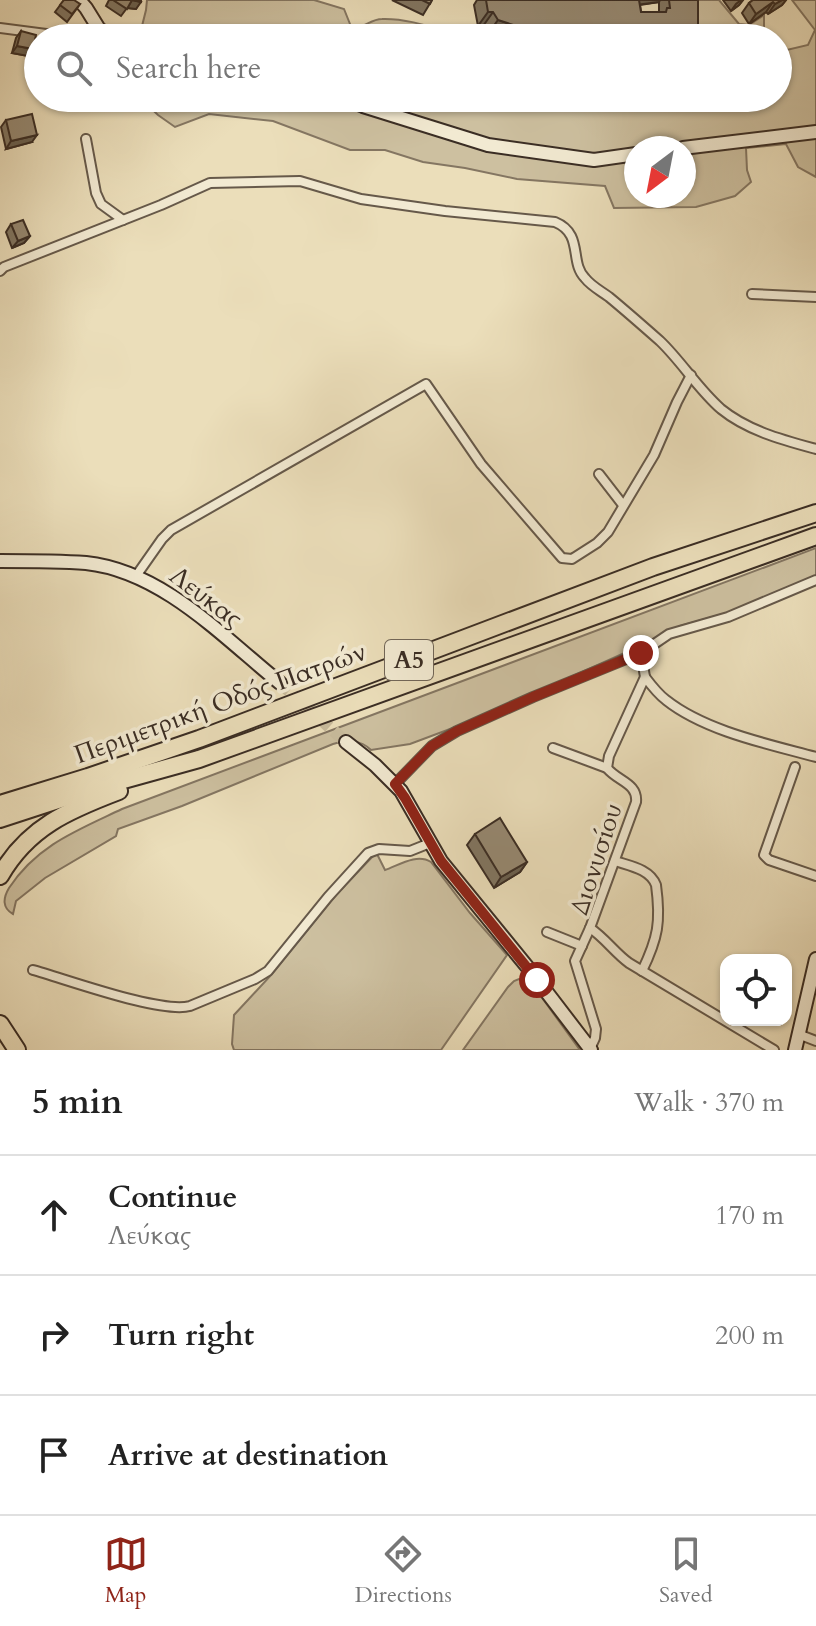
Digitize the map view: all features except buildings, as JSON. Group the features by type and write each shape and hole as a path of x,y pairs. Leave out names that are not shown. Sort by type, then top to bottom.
{"highway":[{"name":"Περιμετρική Οδός Πατρών","path":"0,804 199,739 653,567 816,513"},
{"name":"Περιμετρική Οδός Πατρών","path":"0,819 199,759 816,536"},
{"path":"0,876 33,834 55,819 199,759"},
{"path":"0,1024 17,1050"}],"street":[{"path":"79,0 96,24"},
{"path":"0,28 24,31"},
{"path":"382,112 488,145 594,160 624,156"},
{"path":"696,146 816,132"},
{"path":"86,139 101,204 123,220"},
{"path":"0,271 210,183 300,181 361,199 555,222 569,232 584,278 660,341 720,408 764,434 816,449"},
{"path":"752,294 816,297"},
{"path":"136,576 171,530 426,384 481,464 562,558 572,559 608,532 654,455 691,375"},
{"path":"599,474 623,505"},
{"name":"Λεύκας","path":"0,561 84,563 136,576 183,603 280,683"},
{"path":"395,784 432,746 457,731 641,653 669,634 728,617 816,580"},
{"path":"641,653 645,677 666,701 733,732 816,757"},
{"name":"Διονυσίου","path":"645,677 609,756 607,768 631,786 637,796 590,928 616,953 642,971 774,1050"},
{"path":"346,742 395,784 451,874 590,1050"},
{"path":"553,748 607,768"},
{"path":"795,767 764,855 769,860 816,876"},
{"path":"33,970 167,1008 190,1006 268,971 328,897 372,850 388,848 410,851 430,843"},
{"path":"615,861 648,874 656,885 659,921 655,942 642,971"},
{"path":"590,928 575,966 596,1029 590,1050"},
{"path":"547,932 582,946"},
{"path":"795,1050 816,959"},
{"path":"798,1034 816,1041"}],"shaded area":[{"path":"147,0 314,0 344,9 350,24 142,24"},
{"path":"692,0 719,0 739,24 697,24"},
{"path":"792,0 816,0 816,177 798,167 786,144 746,148 751,182 735,196 696,207 696,136 624,136 624,208 614,208 605,186 517,179 423,162 385,150 350,150 273,121 209,114 175,127 155,112 792,112 792,49 808,45 815,30"},
{"path":"764,15 764,24 750,24"},
{"path":"378,19 419,24 367,24"},
{"path":"816,548 816,576 734,611 680,626 474,720 410,744 371,750 353,741 333,744 118,829 116,836 45,878 16,901 13,914 5,906 9,888 32,860 60,840 122,809"},
{"path":"377,854 385,870 414,859 431,862 507,955 441,1050 234,1050 234,1015 272,974 336,895"},
{"path":"519,979 532,984 580,1050 463,1050 508,987"}],"tunnel":[{"path":"280,683 346,742"}],"route":[{"path":"537,980 441,861 395,784 432,746 457,731 641,653"}]}
